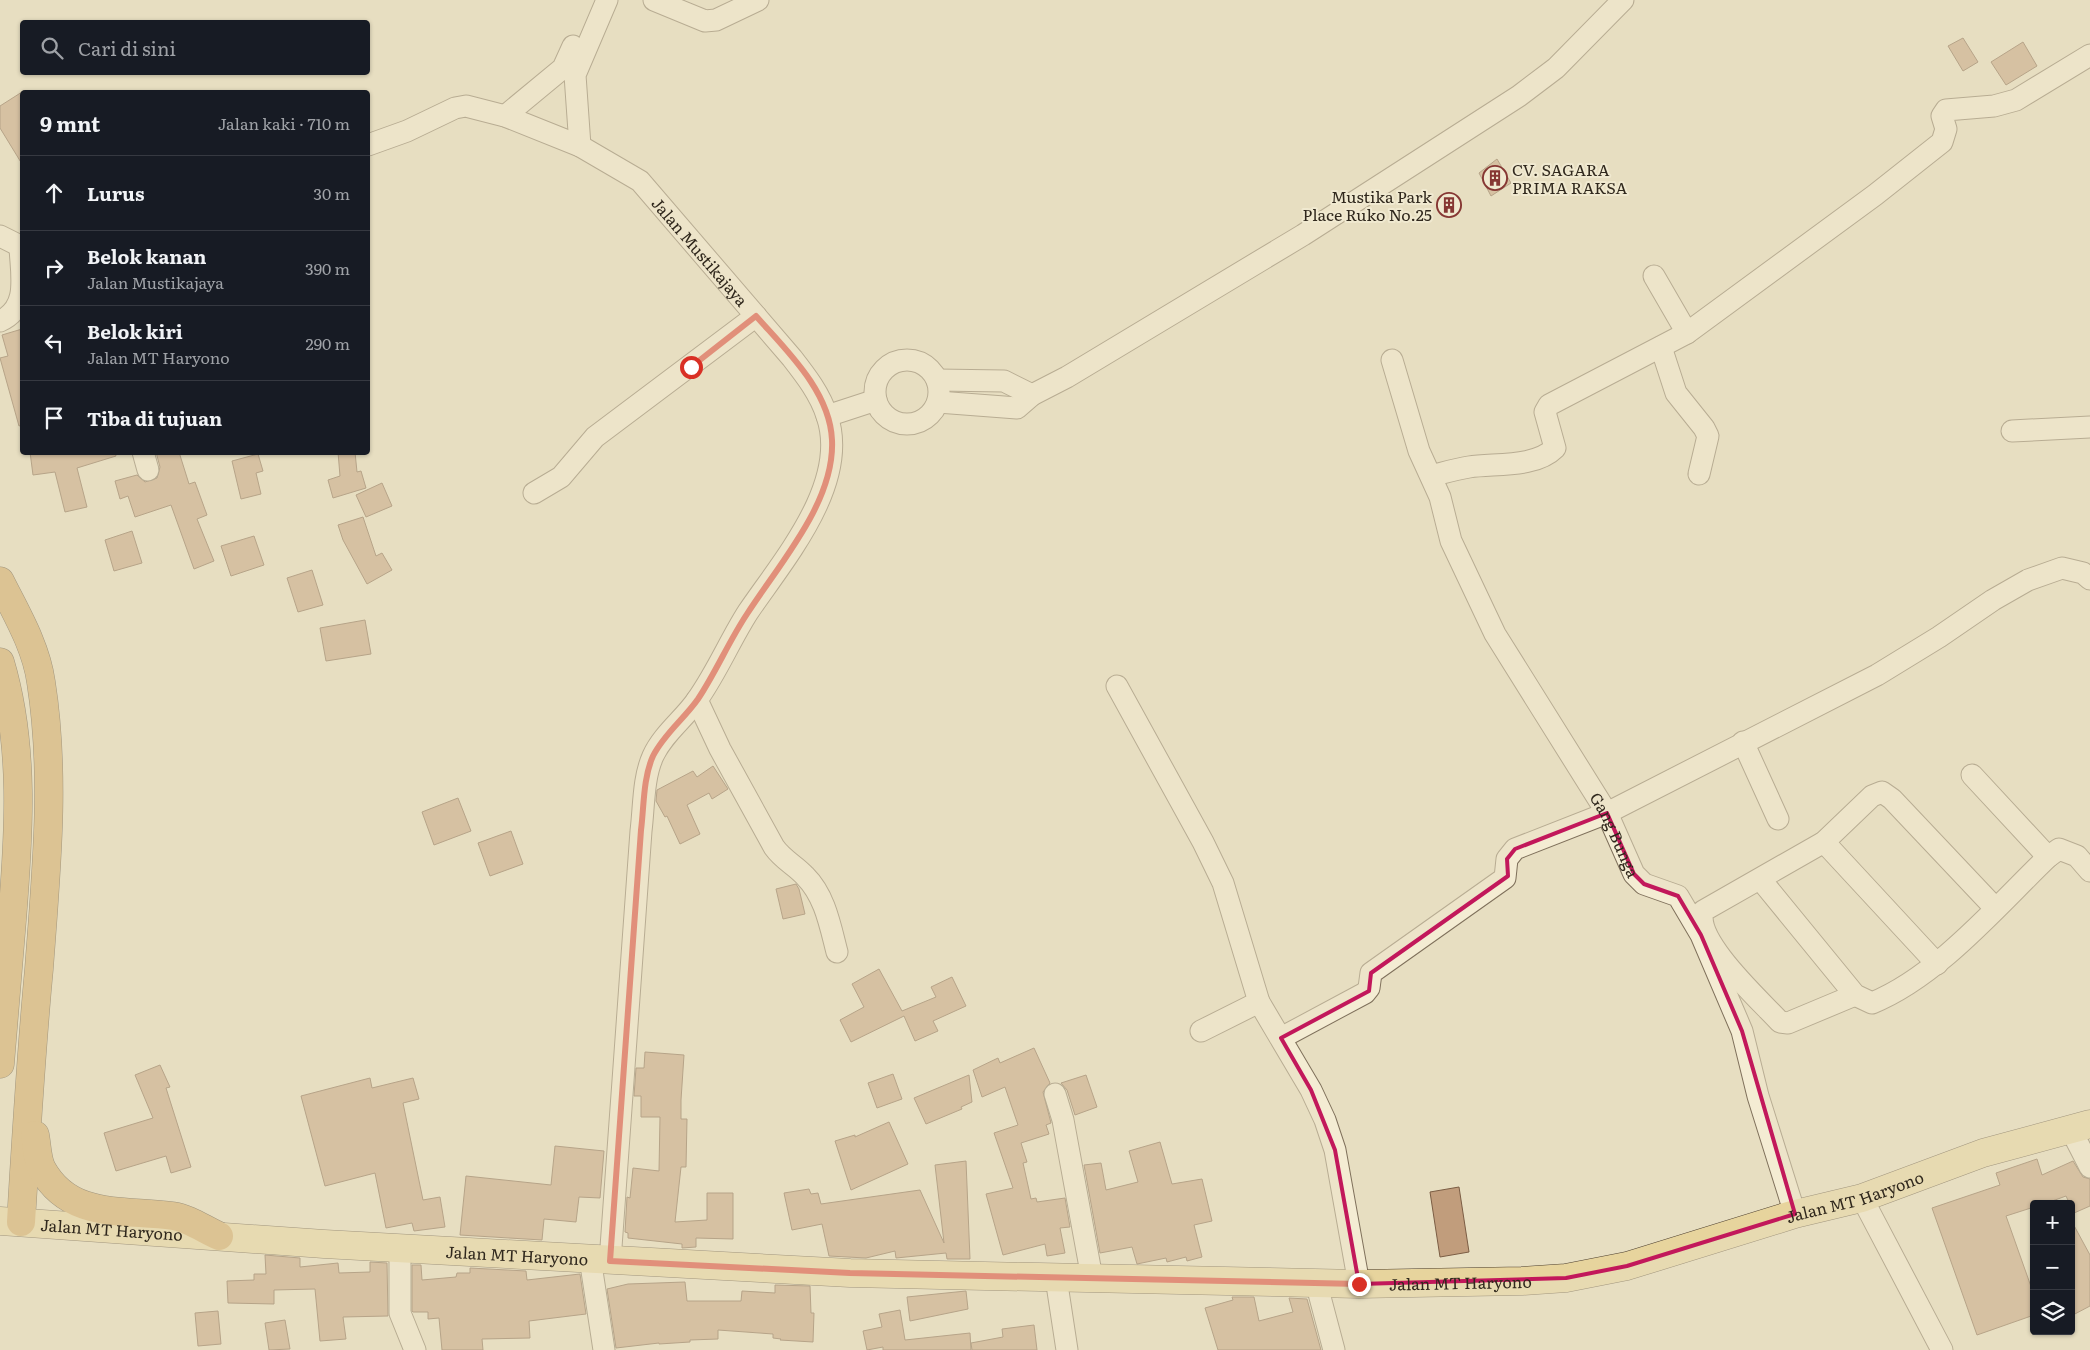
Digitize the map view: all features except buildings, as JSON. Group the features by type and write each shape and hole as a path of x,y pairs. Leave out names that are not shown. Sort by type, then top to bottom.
{"highway":[{"path":"0,581 26,632 41,681 47,751 50,836 28,1099 10,1221"},
{"path":"0,662 8,689 16,754 19,832 0,1064"},
{"path":"28,1099 41,1168 56,1189 74,1203 110,1211 175,1216 219,1236"}],"main road":[{"name":"Jalan MT Haryono","path":"10,1221 219,1236 850,1273 1359,1284 1522,1281 1566,1278 1627,1266 1795,1214 1862,1198 1983,1153 2080,1127"}],"street":[{"path":"505,116 563,68 593,0"},
{"path":"580,146 574,75 607,0"},
{"path":"654,0 705,21 716,20 758,0"},
{"path":"938,402 1009,409 1016,408 1032,395 1075,372 1303,235 1519,96 1556,68 1623,0"},
{"path":"1431,476 1468,467 1535,460 1547,455 1554,448 1545,412 1546,408 1687,333 1934,149 1942,142 1946,129 1942,116 1946,110 1994,106 2016,100 2090,55"},
{"name":"Jalan Mustikajaya","path":"370,144 407,131 455,108 466,106 505,116 580,146 640,181 815,388 827,416 832,439 830,464 821,498 793,545 746,615 697,700 667,735 653,756 648,773 600,1259 604,1350"},
{"path":"0,236 20,246"},
{"path":"1654,276 1687,333"},
{"path":"0,321 9,317 20,303"},
{"path":"534,493 561,477 596,437 756,316"},
{"path":"1661,347 1676,393 1704,428 1708,436 1699,474"},
{"path":"913,360 921,363 928,367 937,380 938,402 926,418 916,423 906,424 887,417 876,400 875,392 879,377 883,370 897,361 913,360"},
{"name":"Gang Bunga","path":"1392,360 1419,451 1440,497 1451,541 1495,634 1607,813 1634,874 1644,884 1678,896 1700,935 1742,1031 1758,1096 1795,1214"},
{"path":"937,380 1004,381 1032,395"},
{"path":"827,416 876,400"},
{"path":"2012,430 2090,427"},
{"path":"1281,1038 1365,993 1369,988 1370,973 1505,878 1507,859 1515,849 1607,813 1877,675 2028,580 2062,568 2083,574 2090,579"},
{"path":"1117,686 1203,842 1223,883 1259,1002 1311,1090 1335,1150 1359,1284"},
{"path":"697,700 720,749 774,847 782,859 804,874 824,903 837,952"},
{"path":"1743,742 1778,819"},
{"path":"1972,775 2048,857"},
{"path":"1855,995 1788,1023 1780,1022 1711,945 1701,917 1703,911 1761,880 1824,842 1872,796 1882,792 1892,799 1995,908"},
{"path":"1824,842 1937,964"},
{"path":"1761,880 1855,995 1872,1003 1893,994 1937,964 2048,857 2060,849 2069,851 2090,871"},
{"path":"1201,1031 1259,1002"},
{"path":"1055,1094 1063,1120 1092,1278"},
{"path":"2080,1127 2090,1167"},
{"path":"1862,1198 1942,1350"},
{"path":"400,1247 400,1313 414,1350"},
{"path":"1056,1278 1067,1350"},
{"path":"1316,1282 1334,1350"}],"highlighted area":[{"path":"1607,813 1634,874 1644,884 1678,896 1701,935 1742,1031 1795,1214 1627,1266 1566,1278 1359,1284 1335,1150 1311,1090 1281,1038 1369,991 1371,973 1508,876 1507,859 1515,849"}],"place":[{"name":"CV. SAGARA PRIMA RAKSA","path":"1495,178"},
{"name":"Mustika Park Place Ruko No.25","path":"1449,205"}],"route":[{"path":"691,367 756,316 815,388 827,416 832,439 830,464 821,498 793,545 746,615 697,700 667,735 653,756 648,773 641,830 610,1261 850,1273 1056,1278 1172,1278 1359,1284"}]}
